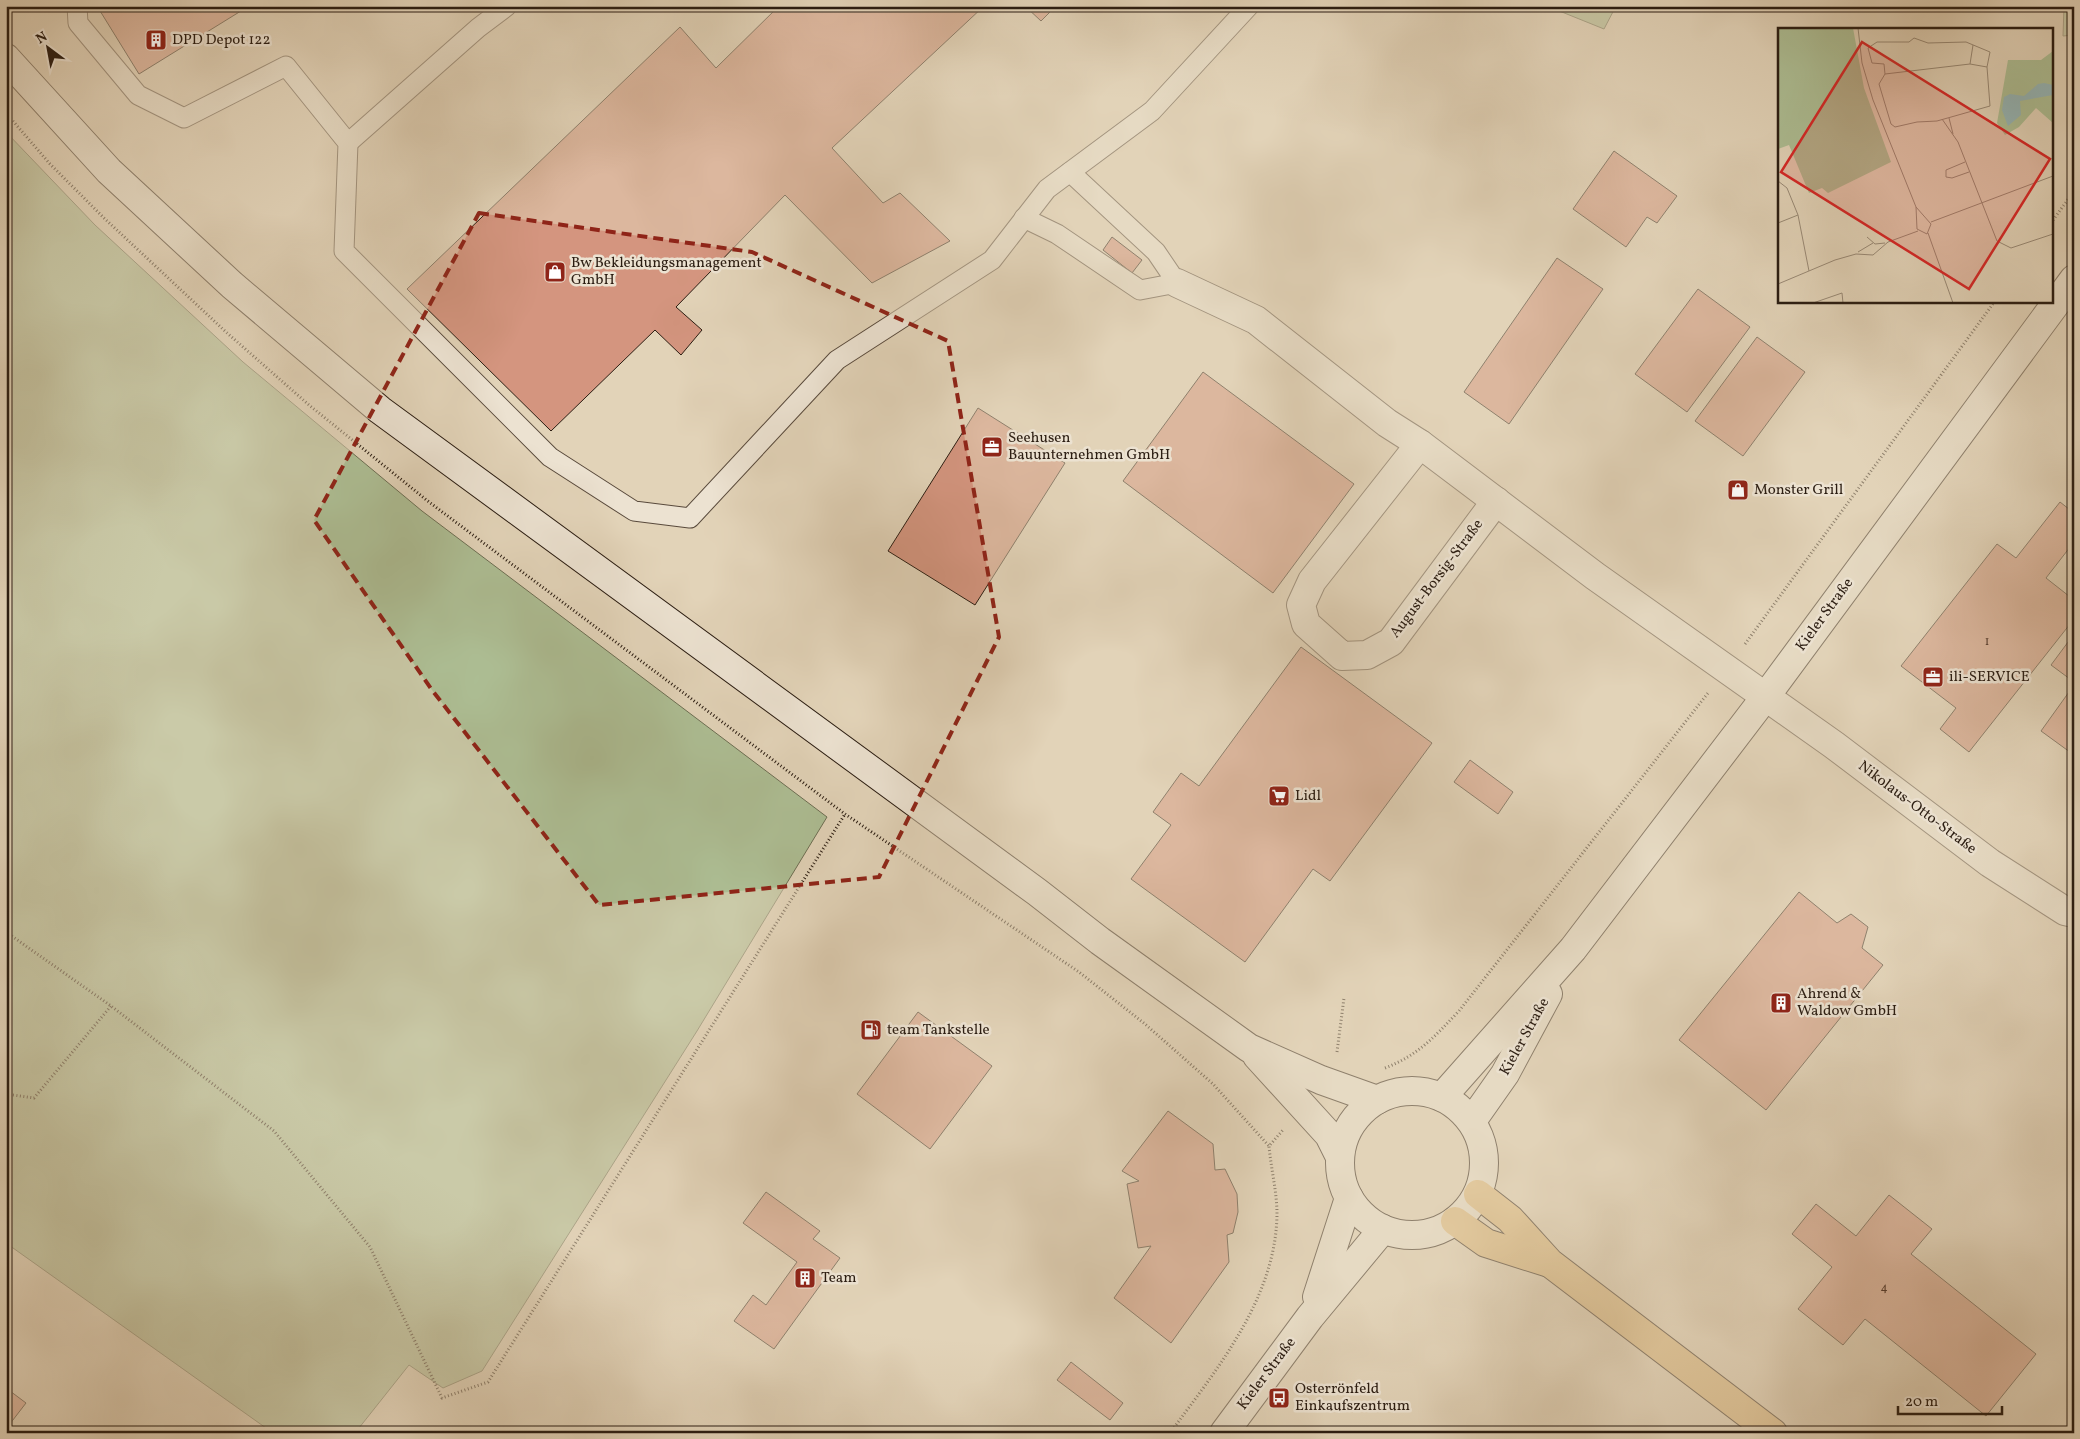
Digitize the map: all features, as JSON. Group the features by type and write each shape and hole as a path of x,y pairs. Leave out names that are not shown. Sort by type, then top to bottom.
{"highway":[{"path":"1478,1194 1510,1219 1550,1263 1773,1433"},
{"path":"1455,1221 1486,1243 1550,1263"}],"street":[{"path":"6,58 109,171 232,285 380,410 1037,892 1100,941 1249,1048 1329,1135 1340,1157 1344,1185 1349,1198 1358,1211 1383,1229 1401,1234 1420,1235 1438,1230 1455,1221 1468,1209 1478,1194 1483,1179 1484,1149 1472,1121 1458,1107 1442,1097 1413,1091 1398,1092 1377,1100 1359,1114 1346,1134 1340,1157"},
{"name":"Kieler Straße","path":"1442,1097 1573,949 1766,696 2074,279"},
{"path":"1177,283 1256,320 1387,423 1420,444 1595,576 1766,696"},
{"name":"August-Borsig-Straße","path":"1420,444 1312,581 1301,605 1306,624 1342,656 1368,655 1392,642 1496,501"},
{"name":"Nikolaus-Otto-Straße","path":"1766,696 1990,863 2064,911 2074,913"},
{"name":"Kieler Straße","path":"1472,1121 1505,1074 1573,949"},
{"path":"1249,1048 1321,1080 1377,1100"},
{"name":"Kieler Straße","path":"1310,1316 1349,1198"},
{"name":"Kieler Straße","path":"1224,1433 1310,1316 1383,1229"}],"lane":[{"path":"77,6 78,23 138,95 184,118 286,66 348,143 344,252 550,457 634,511 690,518 837,360 992,260 1047,189 1152,111 1249,6"},
{"path":"348,143 478,28 507,6"},
{"path":"1024,218 1057,234 1140,290 1177,283 1156,252 1070,172"}],"path":[{"path":"6,113 50,164 104,218 226,332 309,405 428,502 845,814 1079,972 1213,1084 1269,1146 1277,1215 1269,1273 1228,1353 1170,1433"},
{"path":"2052,222 2074,191"},
{"path":"1378,1070 1404,1060 1424,1047 1459,1011 1728,668 1994,302"},
{"path":"6,932 111,1006 274,1131 370,1247 442,1398 488,1382 845,814"},
{"path":"1321,1080 1336,1065 1337,1041 1344,998"},
{"path":"6,1094 34,1098 111,1006"},
{"path":"1269,1146 1302,1105"}],"highlighted area":[{"path":"479,213 752,252 948,341 999,637 879,877 599,905 432,690 314,520"}],"green space":[{"path":"1547,6 1616,6 1604,29"},
{"path":"2064,6 2074,6 2074,35 2063,36"},
{"path":"6,132 95,225 243,362 422,511 827,817 697,1031 482,1371 443,1388 409,1365 355,1433 273,1433 6,1243"}],"building":[{"name":"DPD Depot 122","path":"97,6 249,6 139,74"},
{"path":"779,6 984,6 832,148 883,203 900,193 950,241 872,283 785,195 676,307 702,330 681,355 655,330 551,431 407,289 680,27 716,68"},
{"path":"1025,6 1056,6 1041,21"},
{"path":"1614,151 1677,196 1657,223 1647,217 1626,247 1573,209"},
{"path":"1112,237 1142,260 1132,273 1103,250"},
{"path":"1557,258 1603,289 1509,424 1464,392"},
{"path":"1698,289 1750,327 1687,412 1635,374"},
{"path":"1757,337 1805,372 1743,456 1695,421"},
{"path":"1203,372 1354,484 1273,593 1123,481"},
{"path":"978,408 1065,463 975,605 888,551"},
{"path":"2060,502 2074,513 2074,542 2046,578 2074,600 2074,619 1969,752 1940,729 1956,708 1901,666 1997,544 2016,558"},
{"path":"2074,634 2074,682 2051,665"},
{"name":"Lidl","path":"1301,647 1432,743 1330,881 1313,869 1245,962 1131,879 1171,825 1153,812 1181,773 1199,786"},
{"path":"2074,685 2074,755 2041,731"},
{"path":"1470,760 1513,792 1498,814 1454,782"},
{"name":"Ahrend & Waldow GmbH","path":"1799,892 1837,923 1851,914 1868,927 1862,948 1883,965 1766,1110 1679,1040"},
{"path":"918,1012 992,1066 930,1149 857,1094"},
{"path":"1168,1111 1213,1144 1215,1170 1225,1169 1237,1194 1238,1212 1233,1233 1227,1235 1229,1262 1171,1343 1114,1298 1151,1246 1138,1248 1127,1184 1139,1181 1122,1171"},
{"name":"Team","path":"766,1192 820,1231 813,1239 840,1258 774,1349 734,1321 753,1295 766,1305 797,1262 743,1223"},
{"path":"1889,1195 1932,1229 1911,1254 2036,1354 1986,1416 1865,1319 1843,1345 1798,1309 1832,1267 1792,1234 1816,1204 1856,1236"},
{"path":"1071,1362 1123,1403 1110,1420 1057,1380"},
{"path":"6,1388 26,1403 6,1429"}],"place":[{"name":"DPD Depot 122","path":"156,40"},
{"name":"Bw Bekleidungsmanagement GmbH","path":"555,272"},
{"name":"Seehusen Bauunternehmen GmbH","path":"992,447"},
{"name":"Monster Grill","path":"1738,490"},
{"name":"ili-SERVICE","path":"1933,677"},
{"name":"Lidl","path":"1279,796"},
{"name":"Ahrend & Waldow GmbH","path":"1781,1003"},
{"name":"team Tankstelle","path":"871,1030"},
{"name":"Team","path":"805,1278"},
{"name":"Osterrönfeld Einkaufszentrum","path":"1279,1398"}]}
